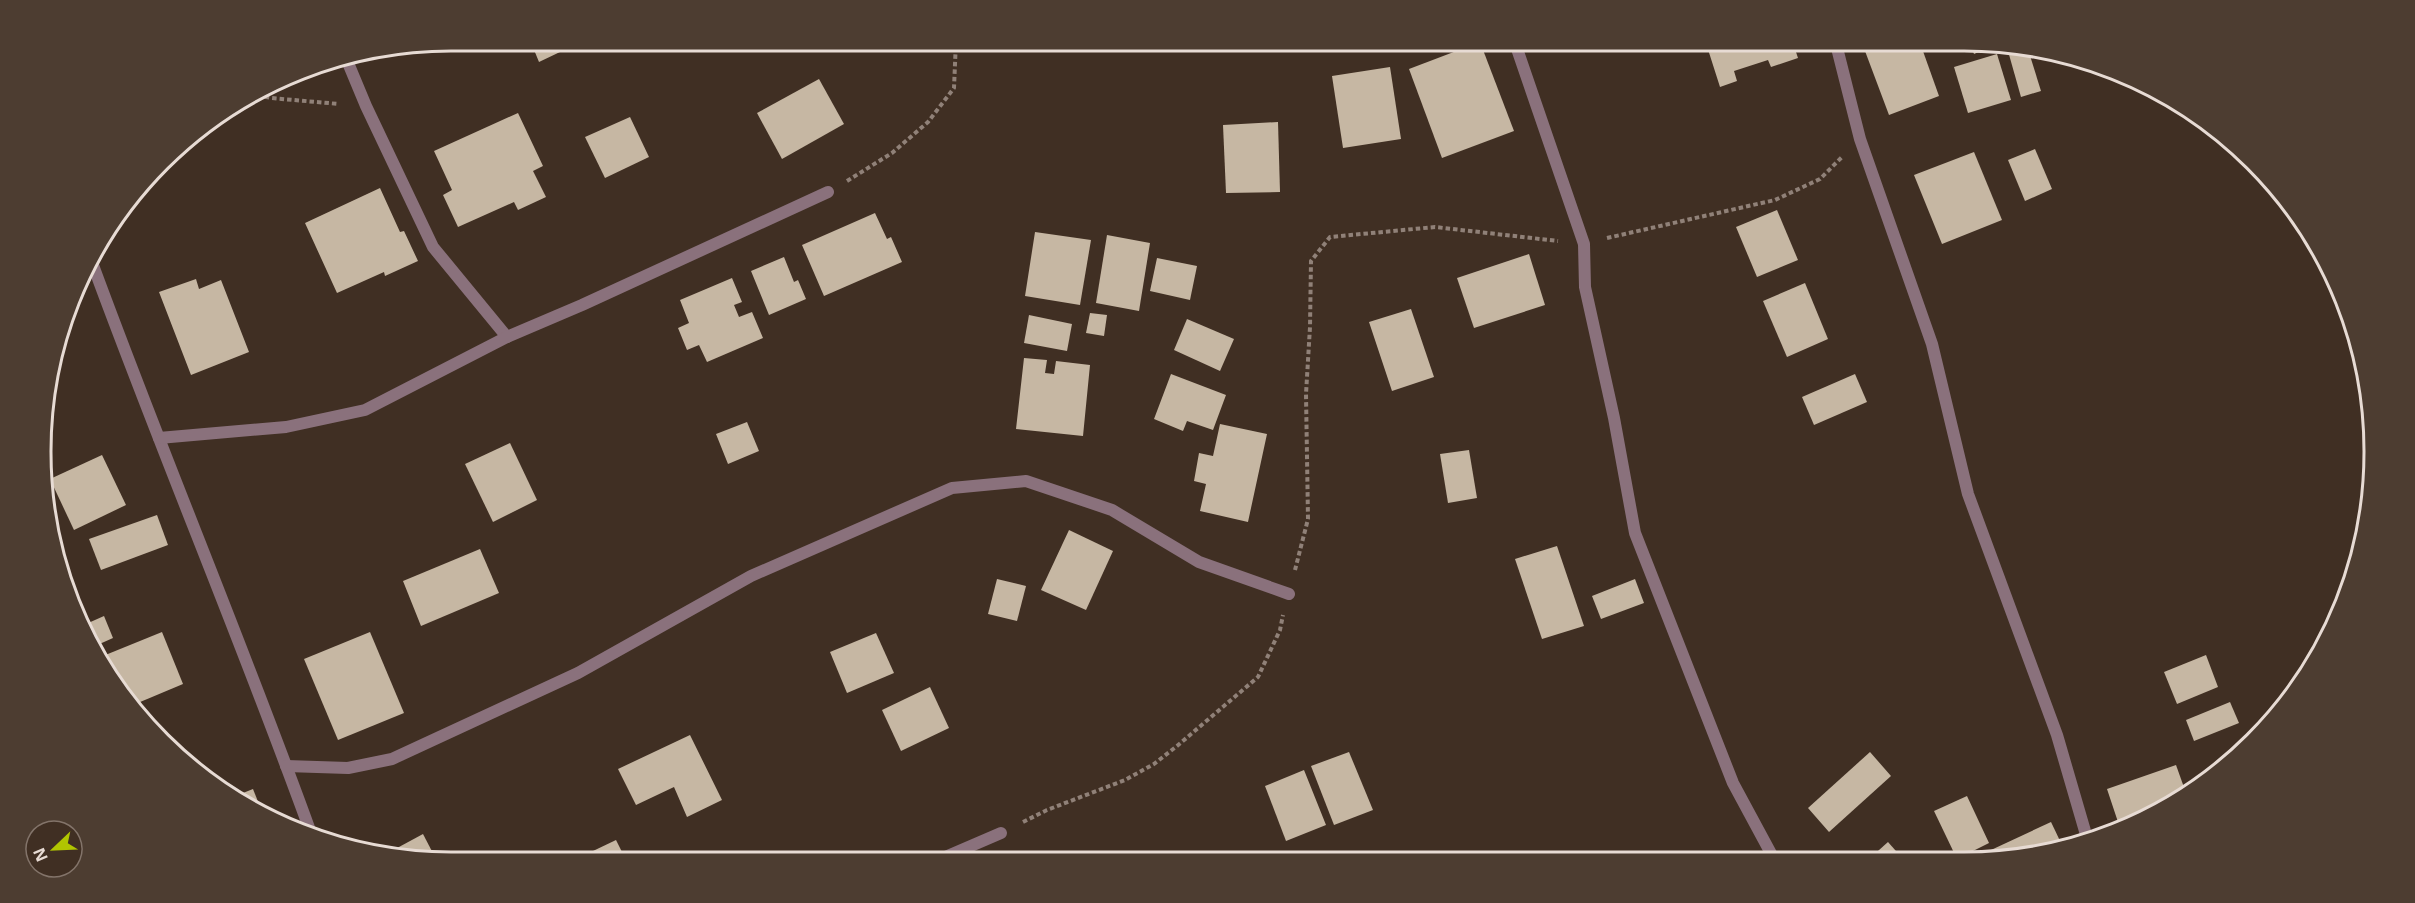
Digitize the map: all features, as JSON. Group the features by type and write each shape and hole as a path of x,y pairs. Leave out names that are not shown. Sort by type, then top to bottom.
{"street":[{"path":"1518,51 1584,244 1585,287 1614,418 1635,532 1733,783 1770,852"},
{"path":"1838,51 1860,139 1932,344 1968,494 2057,735 2085,833"},
{"path":"349,65 433,247 507,337"},
{"path":"159,438 286,427 365,410 507,337 828,192"},
{"path":"95,269 308,826"},
{"path":"286,766 348,768 392,759 578,673 751,576 952,488 1026,481 1112,510 1198,562 1289,594"},
{"path":"957,852 1001,833"}],"path":[{"path":"828,192 892,153 928,122 954,88 956,51"},
{"path":"265,97 366,106"},
{"path":"1001,833 1047,810 1125,780 1154,764 1230,703 1257,677 1280,630 1308,519 1306,394 1311,261 1330,237 1435,227 1584,244 1775,200 1820,179 1860,139"}],"building":[{"path":"534,51 560,52 539,62"},
{"path":"1456,51 1483,51 1514,131 1442,158 1409,69"},
{"path":"1709,51 1796,51 1798,58 1771,67 1768,60 1734,71 1737,81 1720,87"},
{"path":"1865,51 1923,51 1939,96 1889,115"},
{"path":"2009,53 2030,57 2041,91 2021,97"},
{"path":"1997,54 2011,100 1968,113 1954,67"},
{"path":"1390,67 1401,139 1343,148 1332,76"},
{"path":"819,79 844,124 782,159 757,113"},
{"path":"518,113 543,166 533,171 546,197 518,210 514,202 458,227 443,195 452,190 434,151"},
{"path":"630,117 649,157 605,178 585,137"},
{"path":"1278,122 1280,192 1226,193 1223,125"},
{"path":"2035,149 2052,189 2025,201 2008,160"},
{"path":"1974,152 2002,220 1942,244 1914,175"},
{"path":"380,188 400,232 404,231 418,261 385,276 384,272 337,293 305,223"},
{"path":"1777,210 1798,260 1757,277 1736,227"},
{"path":"875,213 887,239 891,237 902,262 824,296 802,245"},
{"path":"1035,232 1091,240 1080,305 1025,296"},
{"path":"1107,235 1150,243 1139,311 1096,303"},
{"path":"1529,254 1545,305 1474,328 1457,278"},
{"path":"784,257 794,282 798,280 806,299 769,315 751,271"},
{"path":"1157,258 1197,266 1190,300 1150,291"},
{"path":"732,278 742,302 734,305 739,317 752,312 763,338 707,362 699,345 687,350 678,328 689,323 680,300"},
{"path":"196,279 199,289 221,280 249,352 191,375 159,292"},
{"path":"1805,283 1828,339 1787,357 1763,301"},
{"path":"1411,309 1434,377 1392,391 1369,322"},
{"path":"1090,313 1107,315 1104,336 1086,333"},
{"path":"1029,315 1072,324 1067,351 1024,343"},
{"path":"1187,319 1234,339 1220,371 1174,350"},
{"path":"1024,358 1047,360 1045,373 1054,374 1056,361 1090,365 1083,436 1016,429"},
{"path":"1171,374 1226,395 1213,430 1187,421 1183,431 1154,419"},
{"path":"1855,374 1867,402 1814,425 1802,397"},
{"path":"747,422 759,451 728,464 716,434"},
{"path":"1220,424 1267,434 1248,522 1200,511 1206,484 1194,481 1199,453 1213,456"},
{"path":"510,443 537,500 493,522 465,464"},
{"path":"1469,450 1477,498 1448,503 1440,454"},
{"path":"102,455 126,505 74,530 52,484 52,478"},
{"path":"157,515 168,545 101,570 89,539"},
{"path":"1069,530 1113,551 1086,610 1041,590"},
{"path":"1557,546 1584,626 1542,639 1515,559"},
{"path":"480,549 499,593 421,626 403,581"},
{"path":"997,579 1026,586 1017,621 988,614"},
{"path":"1635,579 1644,603 1601,619 1592,596"},
{"path":"104,616 113,638 100,644 89,623"},
{"path":"162,632 183,684 140,702 107,655"},
{"path":"370,632 404,713 338,740 304,659"},
{"path":"876,633 894,673 847,693 830,652"},
{"path":"2206,655 2218,687 2177,704 2164,672"},
{"path":"930,687 949,728 901,751 882,710"},
{"path":"2230,702 2239,723 2194,741 2186,720"},
{"path":"690,735 722,800 687,817 674,787 636,805 618,769"},
{"path":"1349,752 1373,810 1334,825 1311,766"},
{"path":"1870,752 1891,776 1829,832 1808,808"},
{"path":"2176,765 2184,786 2118,822 2107,789"},
{"path":"1304,770 1326,825 1286,841 1265,786"},
{"path":"253,789 258,802 251,798 243,793"},
{"path":"1967,796 1989,843 1972,852 1954,852 1934,811"},
{"path":"2051,822 2060,840 2016,849 1991,850"},
{"path":"423,834 432,851 399,849 396,848"},
{"path":"616,840 622,852 591,852"},
{"path":"1888,842 1897,852 1877,852"}]}
